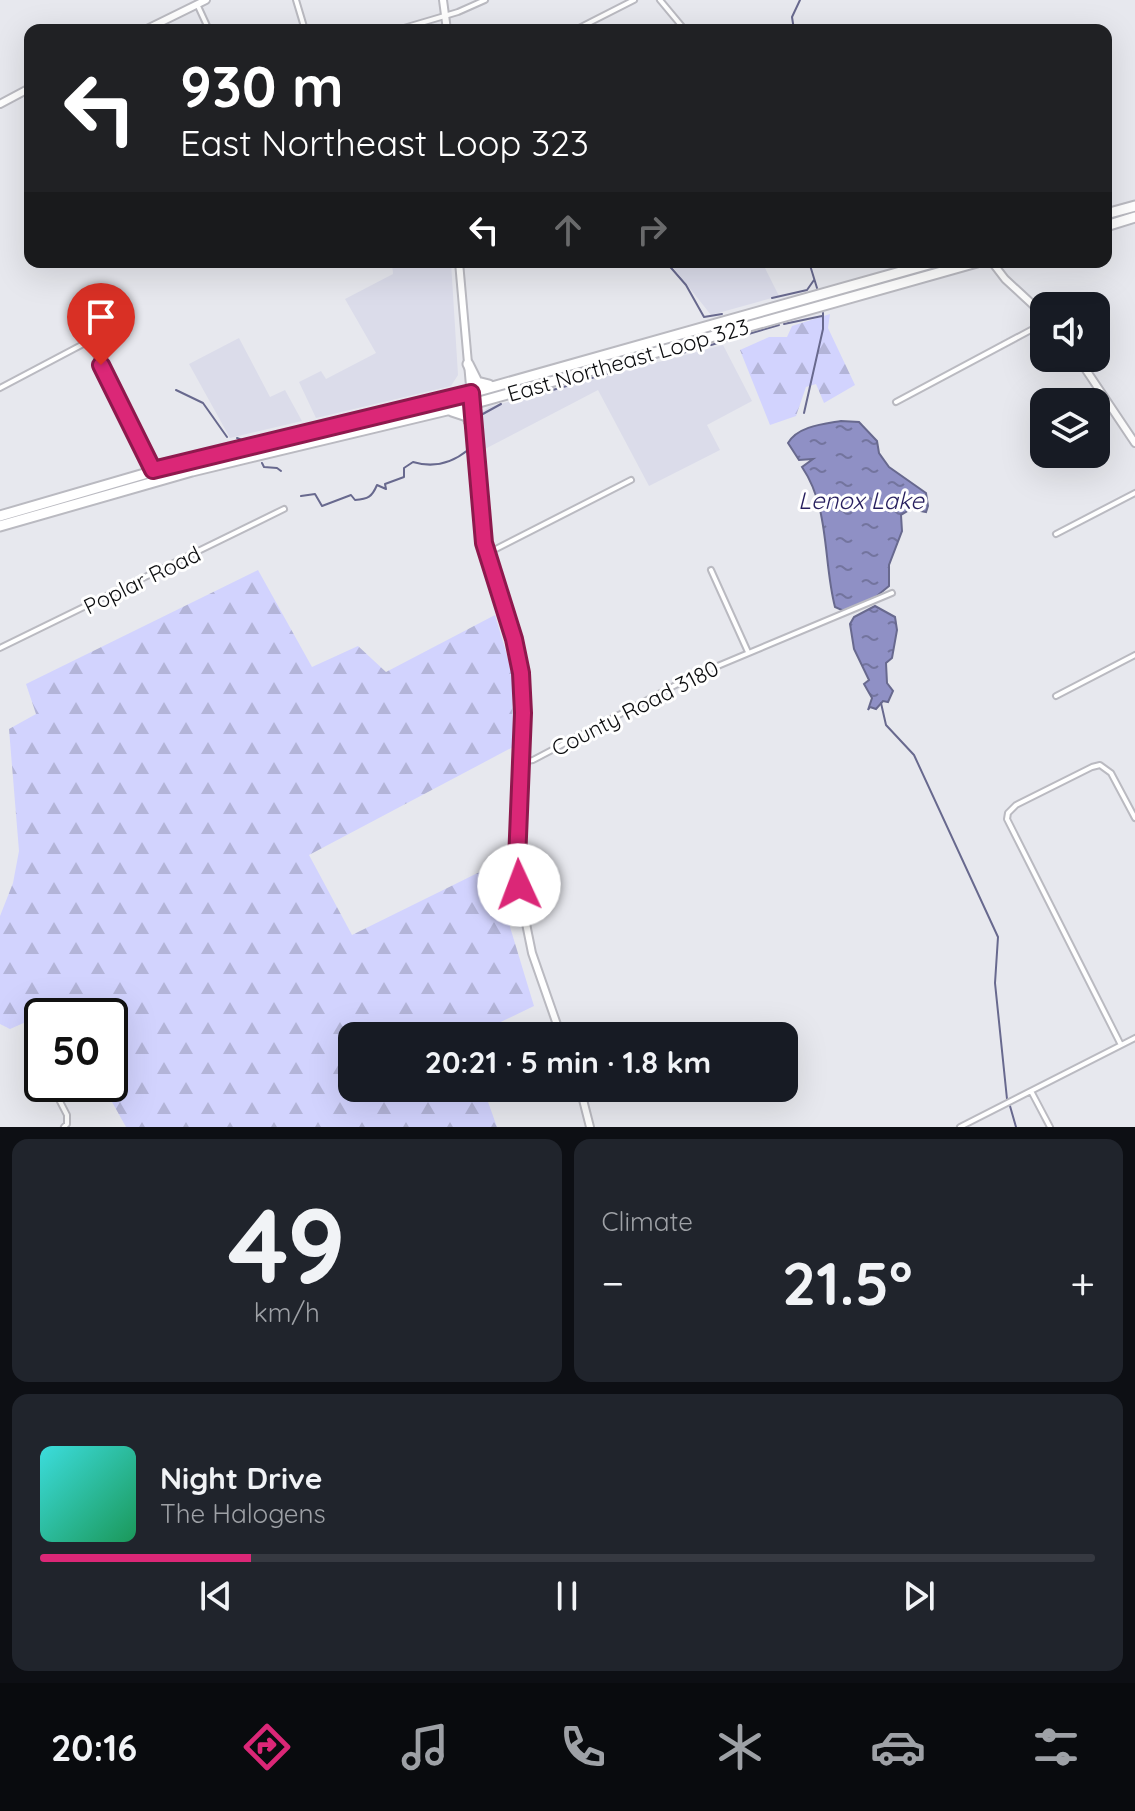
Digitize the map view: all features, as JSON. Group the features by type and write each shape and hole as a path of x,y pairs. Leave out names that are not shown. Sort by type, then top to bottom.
{"highway":[{"path":"1112,212 1135,206"},
{"path":"1112,224 1135,217"},
{"name":"East Northeast Loop 323","path":"651,348 729,320 915,268"},
{"name":"East Northeast Loop 323","path":"0,516 26,512 271,441 472,404 549,376 651,348 732,331 942,268"},
{"path":"729,320 732,331"},
{"path":"468,364 478,383 504,383"},
{"name":"East Northeast Loop 323","path":"190,466 273,452 504,383 549,376"},
{"path":"445,411 466,414 474,431"},
{"path":"271,441 273,452"},
{"name":"East Northeast Loop 323","path":"0,526 26,512"}],"main road":[{"path":"157,24 206,0"},
{"path":"443,0 447,24"},
{"path":"0,104 24,91"},
{"path":"460,268 486,554 512,631 523,694 517,861 522,907 532,953 556,1022"},
{"path":"997,268 1030,302"},
{"path":"1088,372 1134,440"},
{"path":"584,1102 590,1127"}],"street":[{"path":"296,0 303,24"},
{"path":"417,24 485,0"},
{"path":"587,24 634,0"},
{"path":"660,0 680,24"},
{"path":"197,4 206,24"},
{"path":"896,402 1030,330"},
{"path":"0,388 89,341 154,476"},
{"path":"486,554 631,480"},
{"path":"1056,534 1135,493"},
{"name":"Poplar Road","path":"0,648 284,509"},
{"path":"711,570 748,652"},
{"name":"County Road 3180","path":"521,762 533,760 689,678 892,593"},
{"path":"1056,696 1135,655"},
{"path":"1121,1045 1007,819 1016,805 1098,765 1111,773 1135,818"},
{"path":"960,1127 1135,1038"},
{"path":"1031,1091 1050,1127"},
{"path":"60,1102 67,1115 66,1125"}],"shaded area":[{"path":"392,268 451,268 458,375 451,386 316,418 299,382 321,371 326,379 376,353 345,299 393,274"},
{"path":"674,268 765,268 779,296 711,315"},
{"path":"239,338 270,397 285,390 302,421 230,438 189,364"},
{"path":"723,345 752,401 707,425 720,450 649,486 598,390 481,451 479,422 482,412 489,407"}],"green space":[{"path":"830,314 828,328 855,385 824,403 816,384 806,387 796,416 770,425 740,350 769,337 787,337 792,326"},
{"path":"258,570 312,667 358,646 386,672 495,615 512,672 513,747 309,855 352,935 506,859 510,927 534,1006 501,1022 338,1022 338,1102 488,1102 497,1127 126,1127 112,1102 128,1102 128,998 24,998 24,1023 10,1029 0,1024 0,916 13,883 19,851 9,729 36,714 26,684"}],"water":[{"name":"Lenox Lake","path":"841,421 859,422 877,441 879,453 889,467 926,493 928,506 926,512 911,509 901,515 902,531 889,565 889,586 872,600 844,611 835,607 822,517 811,483 802,467 813,459 799,460 788,443 805,429"},
{"path":"875,606 895,617 897,630 892,658 886,663 887,683 893,691 888,702 883,701 876,709 870,707 868,710 872,698 864,684 869,680 854,649 850,624 854,617"}],"waterway":[{"path":"793,24 792,17 800,0"},
{"path":"671,268 686,285 704,317 722,314"},
{"path":"811,268 817,288"},
{"path":"772,298 807,290 814,280"},
{"path":"804,413 823,329 823,313"},
{"path":"784,324 822,316"},
{"path":"711,345 779,325"},
{"path":"663,358 705,347"},
{"path":"629,368 650,362"},
{"path":"588,379 624,369"},
{"path":"511,402 577,383"},
{"path":"176,390 203,403 227,437"},
{"path":"481,415 501,404"},
{"path":"301,496 315,494 322,506 351,495 355,500 363,499 369,497 377,485 386,489 385,484 404,477 404,468 413,462 435,464 455,458 468,450 464,422"},
{"path":"237,438 254,437"},
{"path":"262,463 264,467 281,471"},
{"path":"881,703 886,725 914,755 998,937 995,983 1007,1099"},
{"path":"1010,1106 1016,1127"}],"route":[{"path":"101,365 153,470 471,393 484,543 519,656 521,673 519,885"}]}
